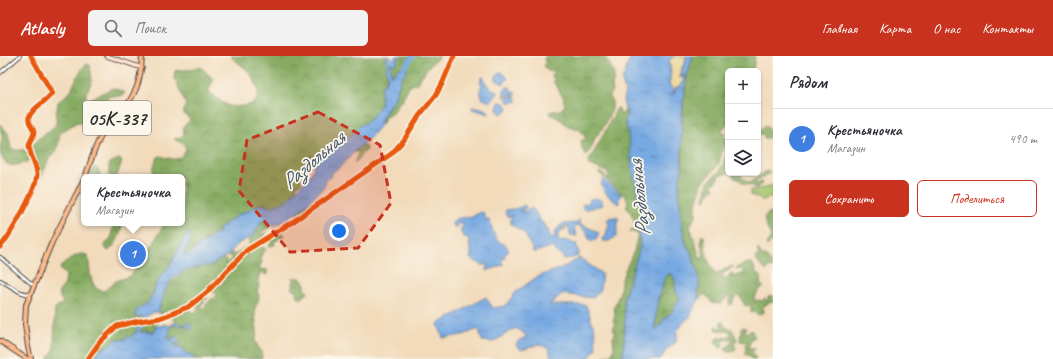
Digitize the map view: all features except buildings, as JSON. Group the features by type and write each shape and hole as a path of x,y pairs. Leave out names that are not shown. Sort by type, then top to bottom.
{"main road":[{"name":"05К-337","path":"86,174 104,132 119,116 136,89 142,68 142,56"},
{"name":"05К-337","path":"31,359 24,315 26,305 52,242 81,184"},
{"path":"0,341 28,359"},
{"path":"18,353 25,351 28,347"}],"street":[{"path":"0,73 20,56"},
{"path":"0,247 7,238 26,204 36,178 37,172 29,144 34,133 28,121 29,118 36,108 52,92 31,56"},
{"path":"107,56 142,68"},
{"path":"88,359 99,343 117,326 160,318 188,307 206,293 247,250 294,221 391,154 404,140 419,116 436,95 454,56"},
{"path":"0,257 33,285"},
{"path":"0,280 20,292 30,295"}],"highlighted area":[{"path":"318,112 380,145 391,203 358,248 290,252 239,191 247,140"}],"green space":[{"path":"230,56 387,56 387,75 385,82 382,85 383,98 377,111 364,124 324,153 319,151 314,156 313,162 311,163 309,161 311,154 304,163 302,171 299,174 300,179 302,180 301,183 297,185 295,184 297,188 287,200 277,206 270,207 263,204 257,205 222,226 218,233 198,246 193,252 186,255 184,253 189,242 185,236 180,247 156,285 149,301 136,310 136,317 141,316 142,318 115,325 102,337 86,359 48,359 54,350 55,308 63,303 58,293 65,284 66,275 60,270 61,266 77,255 84,254 88,256 93,283 99,290 104,291 116,281 130,276 134,272 163,226 185,226 185,174 154,174 154,166 157,158 160,156 175,159 181,157 186,150 184,144 174,139 181,137 184,134 183,127 190,120 182,113 186,104 174,77 175,71 199,67 202,68 213,79 209,92 229,106 236,107 248,105 257,98 258,90 252,76"},
{"path":"401,56 440,56 428,67 423,75 421,74 418,82 410,86 403,97 403,101 399,102 395,109 385,117 383,123 381,124 386,111 394,99 404,73 407,70 403,67 398,69 391,76 390,62 392,65"},
{"path":"545,56 605,56 612,69 614,75 612,85 613,91 609,96 612,101 612,110 602,129 595,138 591,149 586,155 582,150 581,143 582,139 585,141 586,140 579,129 568,126 550,114 551,111 558,111 560,109 567,112 562,108 565,106 563,97 553,82 555,77 552,77 552,70 549,72 544,67 546,63 544,61"},
{"path":"693,56 755,56 753,68 725,68 725,127 722,131 724,133 725,146 722,150 719,164 703,182 696,203 696,216 690,226 700,258 704,257 701,236 704,236 707,256 714,274 734,266 721,277 727,278 731,273 734,274 731,276 732,277 744,272 742,269 736,269 737,267 751,262 753,264 757,275 761,276 760,285 764,287 759,290 753,300 761,300 761,302 764,298 768,301 768,297 773,295 773,302 765,306 761,310 764,310 764,312 758,315 755,312 751,313 750,305 745,306 739,295 734,298 733,303 730,306 729,303 731,297 729,296 720,304 712,303 704,294 698,301 698,275 694,259 685,239 680,197 683,113 689,70"},
{"path":"86,64 90,65 92,81 86,94 86,100 113,88 125,93 121,96 108,97 89,121 84,123 77,122 60,133 57,150 49,159 42,176 39,177 35,157 31,147 32,144 55,126 58,102 70,92"},
{"path":"617,108 620,110 620,114 624,113 625,110 627,111 627,115 625,117 626,126 642,221 639,235 640,247 624,298 625,328 623,356 622,359 604,359 604,356 612,354 611,353 614,349 614,307 620,292 621,282 625,270 634,251 638,234 630,231 632,229 638,231 639,229 635,227 633,218 626,207 628,202 626,197 598,172 610,180 607,172 590,165 589,166 588,164"},
{"path":"0,124 8,133 11,149 29,151 30,156 27,162 12,165 5,162 2,158 0,146 2,137"},
{"path":"766,125 769,129 770,138 764,138 764,135 761,134 761,129"},
{"path":"362,145 367,148 366,151 361,154 359,159 354,163 359,151 354,153"},
{"path":"119,159 122,161 118,174 109,174 109,163"},
{"path":"725,159 725,174 720,175 715,183 712,184 712,187 715,189 710,189 711,192 704,200 708,182 720,170"},
{"path":"95,167 100,172 100,174 90,174"},
{"path":"766,171 771,172 754,182 756,184 762,182 757,189 751,185 743,183 734,178 733,176 740,176 750,183"},
{"path":"773,185 773,197 762,200 751,195 751,190"},
{"path":"321,196 324,197 297,216 300,208 309,202 307,206"},
{"path":"770,212 773,218 773,241 767,246 766,243 771,236 766,226 764,217"},
{"path":"264,219 268,224 265,225 270,228 260,232 261,234 267,233 267,235 248,245 250,242 248,238 255,235 255,231 260,226 258,224"},
{"path":"113,226 122,226 116,242 108,251 105,248 105,245 111,238"},
{"path":"281,232 285,236 281,236 278,240 274,241 275,245 269,246 275,235"},
{"path":"258,245 266,249 260,257 262,262 259,268 267,270 267,274 265,275 263,273 258,277 259,287 257,291 259,299 255,309 257,334 255,341 258,348 261,350 262,359 195,359 190,354 186,353 182,348 173,343 180,342 174,336 172,336 172,341 167,337 170,334 170,325 181,325 192,328 191,324 174,324 174,320 171,316 174,318 174,315 190,309 194,313 198,310 197,306 193,306 205,296 207,299 203,301 205,303 203,302 201,305 202,308 204,308 210,300 215,297 216,295 213,292 217,285 221,285 223,283 222,280 246,254"},
{"path":"245,247 247,248 236,260 196,298 174,310 172,309 168,313 159,313 159,308 165,290 181,273 194,267 214,265 217,261 224,259 226,260 225,264 232,259 232,256 228,257 232,252 233,255 238,254"},
{"path":"757,250 759,250 763,257 764,255 768,258 770,262 772,267 767,267 767,271 764,267 762,268 756,260 755,257 759,257"},
{"path":"672,273 675,280 676,292 680,298 671,314 665,318 656,331 658,301 667,275"},
{"path":"293,277 296,279 299,277 305,283 305,288 309,292 301,299 296,295 296,293 298,293 297,291 291,289 294,285 292,284"},
{"path":"151,321 158,322 155,325 156,327 153,332 139,331 144,326 143,323"},
{"path":"722,321 725,327 732,329 737,340 734,344 736,349 729,352 726,351 725,348 730,345 733,338 723,341 722,348 720,348 715,341 718,337 723,338 731,335 730,332 717,330 715,326 722,328 720,323"},
{"path":"139,323 136,334 130,338 127,336 126,339 119,340 118,338 112,344 99,350 97,357 91,359 99,346 110,333 118,328"},
{"path":"742,327 746,328 745,333 752,330 755,336 754,338 751,338 749,348 756,349 752,350 756,359 752,359 750,356 745,354 745,345 747,342 740,341"}],"sand":[{"path":"674,56 686,57 680,78 686,70 682,84 674,90 675,92 672,96 668,72 671,71 669,61"}],"water":[{"path":"387,56 391,56 392,60 395,56 401,56 397,63 392,65 390,62 391,76 393,75 392,73 396,72 398,68 401,69 407,64 407,71 402,76 394,99 381,120 381,124 368,140 339,168 332,172 330,177 325,180 325,185 313,198 280,224 271,226 264,225 268,224 266,220 264,220 258,224 260,226 255,231 255,235 239,243 227,256 217,261 214,265 185,271 173,278 165,291 159,308 159,313 154,312 143,318 141,316 135,317 136,310 149,301 158,280 169,267 188,232 190,233 190,241 184,253 186,255 193,252 198,246 218,233 220,228 235,218 238,214 244,213 257,205 262,204 270,207 287,200 310,176 317,156 350,136 361,125 370,120 381,104 381,88 388,76 386,71"},
{"path":"631,56 674,56 669,61 671,71 669,72 671,74 669,84 674,92 670,95 672,96 675,92 675,88 679,87 684,81 684,74 683,79 682,77 679,77 681,75 683,65 684,67 685,56 693,56 686,83 682,112 682,172 680,177 679,196 683,231 687,247 697,269 699,281 698,301 689,318 677,331 675,343 666,350 661,359 622,359 625,328 624,298 640,247 639,235 642,221 626,126 625,117 627,115 627,111 625,110 623,100 625,92 622,80","holes":["668,274 672,274 675,280 676,292 680,298 671,313 656,330 659,295 664,278"]},
{"path":"501,71 508,78 503,84 496,80 496,76"},
{"path":"482,77 484,77 488,86 498,93 490,102 483,99 480,93 482,85 480,82"},
{"path":"506,87 510,87 512,92 516,92 515,97 518,101 511,103 507,101 507,97 511,96 512,99 514,96 512,96 512,94 504,97 504,90 506,90"},
{"path":"499,102 504,103 508,107 506,111 501,114 497,110"},
{"path":"472,107 483,108 489,112 489,114 472,109"},
{"path":"603,179 621,194 618,200 620,203 618,204 606,193 601,184"},
{"path":"594,198 601,200 603,205 584,210 582,206 583,204 589,203 590,199"},
{"path":"525,205 526,208 519,212 526,211 529,208 533,209 541,222 545,225 544,229 547,228 551,238 554,237 556,230 562,224 578,223 579,219 580,224 598,232 598,237 594,241 589,239 587,233 578,225 574,228 577,236 570,235 569,227 562,226 561,229 566,228 558,233 558,240 560,242 566,240 574,244 576,243 579,256 564,259 562,255 558,254 553,247 534,253 525,234 511,224 510,219 513,215 508,217 505,213 506,210 513,210"},
{"path":"480,212 484,213 485,218 489,220 496,238 506,245 509,251 504,255 505,258 501,261 504,264 503,265 486,271 488,265 482,265 469,258 471,256 468,240 469,238 464,237 461,233 461,228 464,226 463,223 458,224 455,228 451,223 454,223 454,220 458,218 470,218"},
{"path":"615,216 619,218 617,222 617,236 609,241 603,241 602,238 605,237 609,224 607,220 610,217 614,218"},
{"path":"580,258 602,274 600,290 593,298 562,294 549,305 586,305 595,331 596,349 588,359 551,359 549,349 539,344 522,350 516,346 518,341 527,336 516,328 493,342 482,341 479,329 463,335 443,338 438,324 486,297 493,308 505,306 516,292 538,276 560,269"},
{"path":"179,323 184,325 188,323 191,324 192,328 191,330 184,326 171,325 169,330 170,334 167,337 172,341 172,336 177,338 182,343 179,344 175,342 173,344 182,348 186,353 190,354 195,359 95,359 98,351 119,338 119,340 126,339 127,335 130,338 134,333 136,334 139,325 144,326 139,331 140,332 153,332 156,327 155,325 160,326 165,324 168,326 171,324"}],"waterway":[{"name":"Раздольная","path":"404,68 413,56"}],"cycle path":[{"path":"0,247 23,211 36,180 37,173 29,146 34,132 29,121 29,117 33,110 52,93 31,56"},
{"path":"88,359 99,343 117,326 160,318 188,307 206,293 247,250 294,221 391,154 404,140 419,116 436,95 454,56"}],"place":[{"name":"Крестьяночка","path":"133,254"}]}
